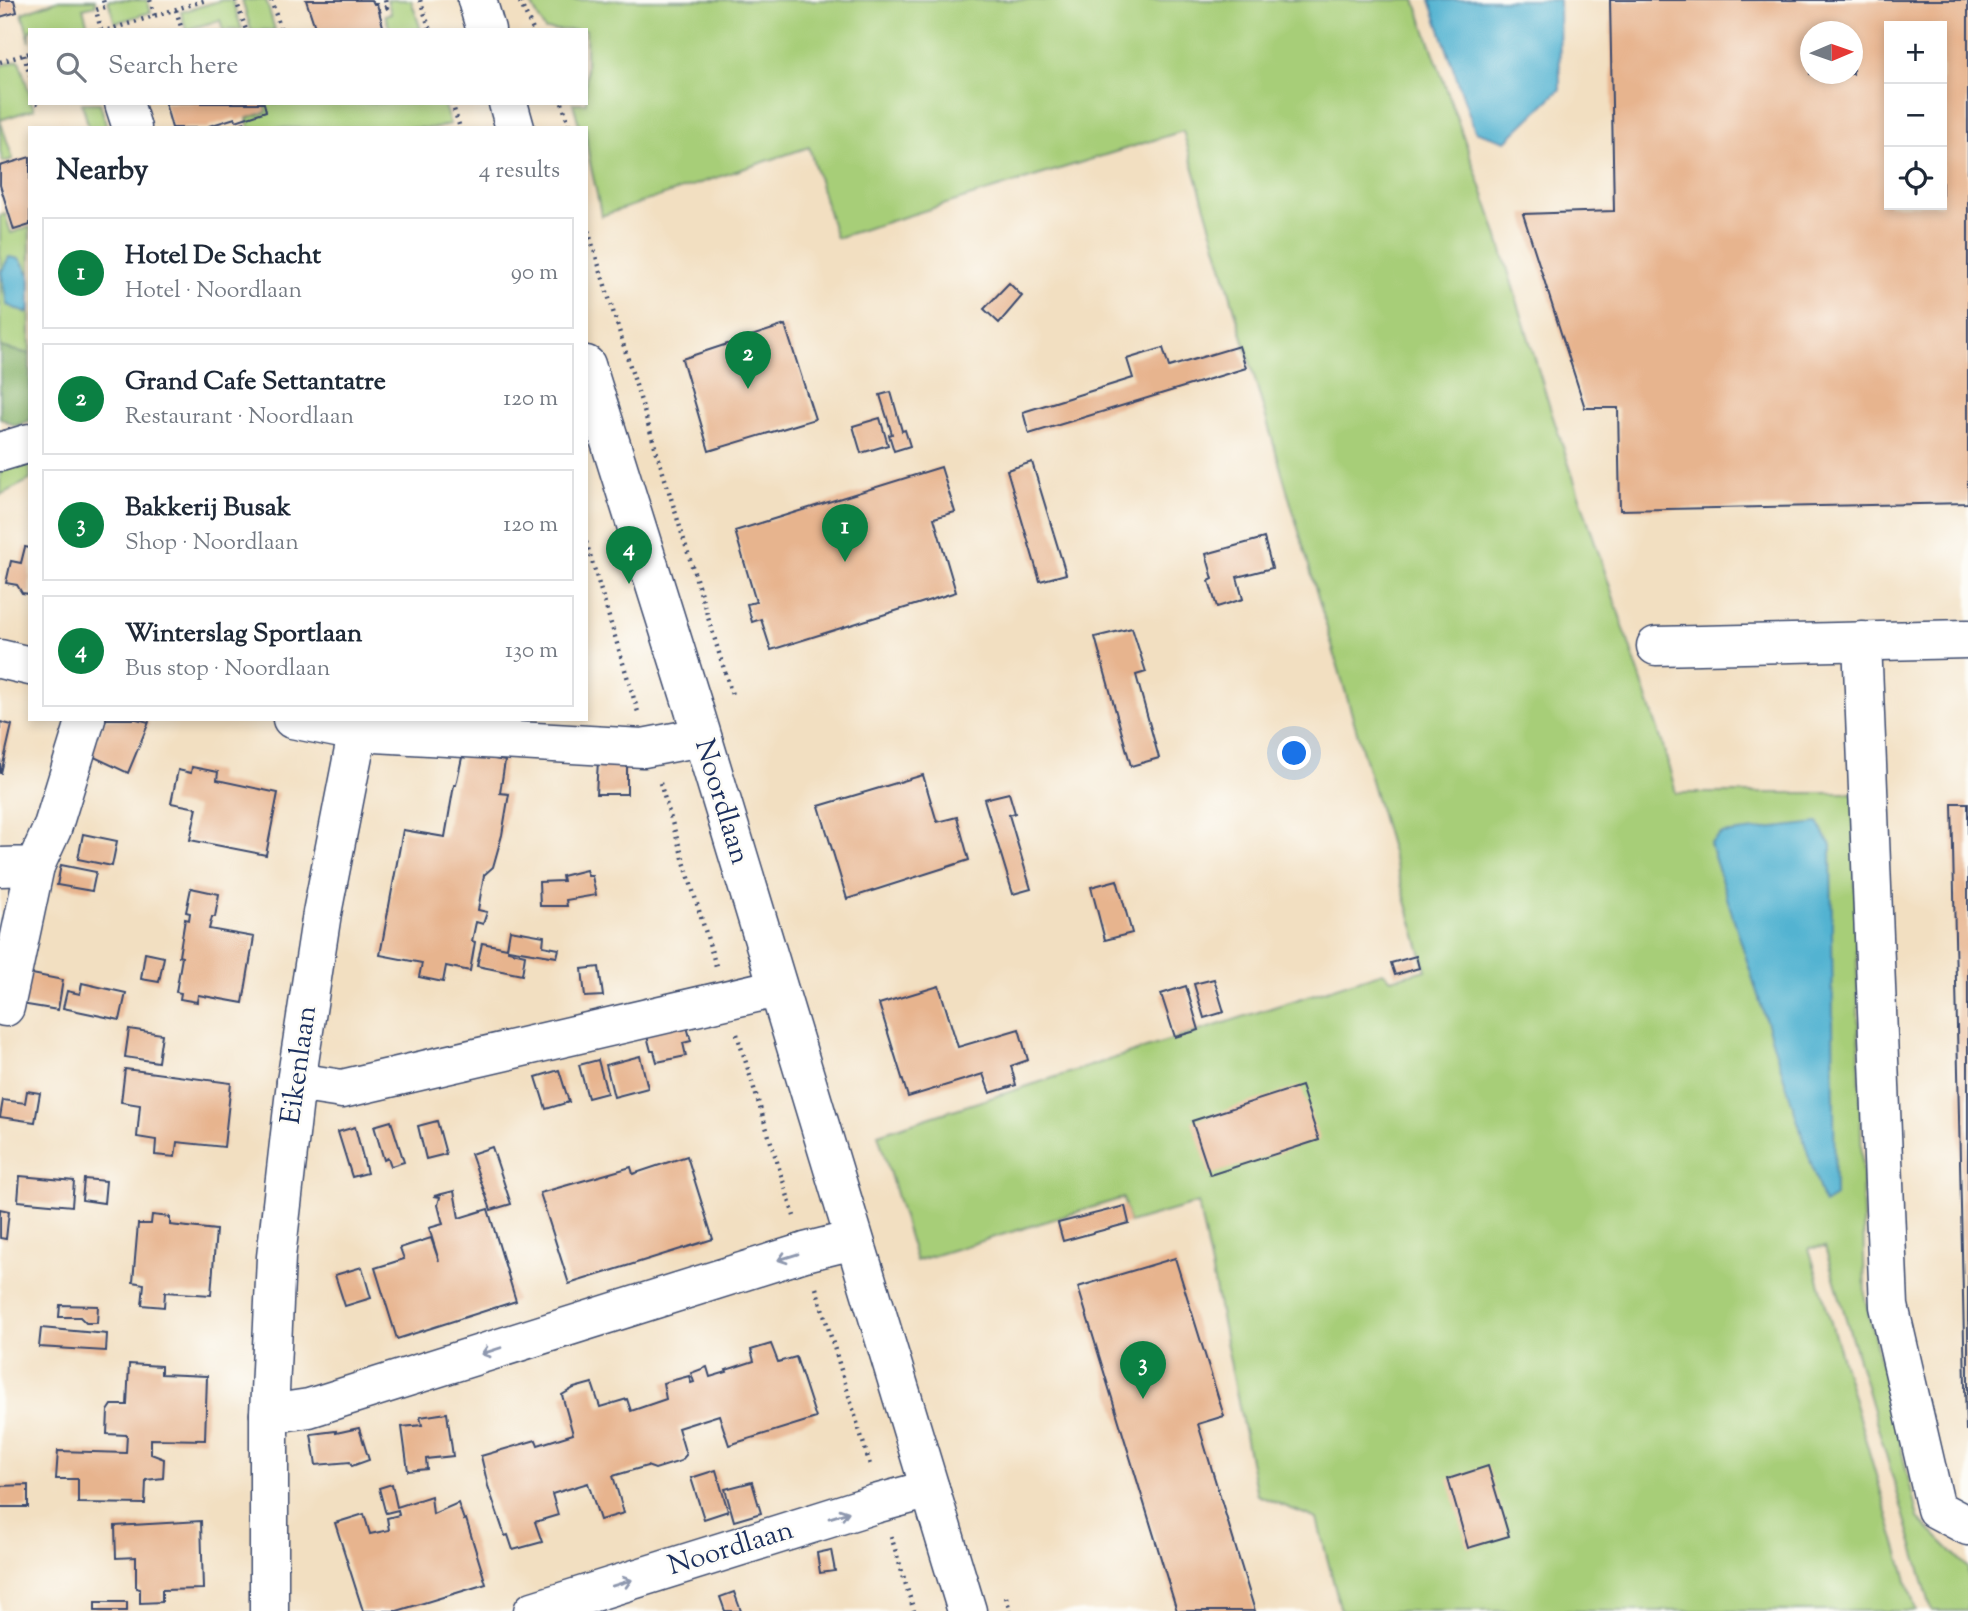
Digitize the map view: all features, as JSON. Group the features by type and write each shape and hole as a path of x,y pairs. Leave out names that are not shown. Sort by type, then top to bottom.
{"street":[{"path":"477,0 485,28"},
{"path":"125,105 131,126"},
{"path":"509,105 514,126"},
{"name":"Noordlaan","path":"588,375 692,703 967,1611"},
{"path":"0,452 28,444"},
{"path":"1656,646 1968,639"},
{"path":"1862,641 1889,1306 1936,1509 1968,1526"},
{"path":"0,659 28,666"},
{"path":"5,1007 18,866 52,829 85,721"},
{"path":"311,721 649,748 701,737"},
{"name":"Eikenlaan","path":"269,1611 269,1414 276,1256 296,1082 322,913 359,726"},
{"path":"296,1082 342,1088 777,988"},
{"path":"269,1414 309,1408 805,1252 853,1240"},
{"name":"Noordlaan","path":"533,1611 930,1489"}],"path":[{"path":"100,28 96,10 105,7 103,0"},
{"path":"150,0 155,16"},
{"path":"115,28 206,0"},
{"path":"236,0 245,28"},
{"path":"271,0 285,28"},
{"path":"379,11 387,7 385,0"},
{"path":"421,0 429,28"},
{"path":"519,0 532,28"},
{"path":"176,9 181,28"},
{"path":"0,62 27,54 26,46"},
{"path":"453,105 459,126"},
{"path":"563,105 569,126"},
{"path":"242,118 244,126"},
{"path":"588,230 638,388"},
{"path":"588,549 914,1611"}],"green space":[{"path":"59,0 95,0 96,5 83,8 88,28 28,28 28,35 22,13"},
{"path":"108,0 147,0 151,12 115,23"},
{"path":"222,0 232,0 241,28 222,28 220,20 185,28 181,12"},
{"path":"242,0 266,0 274,28 250,28"},
{"path":"387,0 411,0 420,28 389,28 385,15 391,13"},
{"path":"529,0 1415,0 1491,215 1551,411 1662,742 1676,793 1853,793 1865,1298 1918,1518 1968,1568 1968,1611 1932,1611 1825,1247 1809,1248 1916,1611 1341,1611 1317,1519 1257,1495 1198,1203 1129,1223 1123,1198 916,1261 878,1134 1383,972 1391,979 1426,970 1183,131 836,238 809,147 601,216 588,150 588,126 579,126 574,105 588,105 588,28 544,28"},
{"path":"19,60 28,89 28,105 33,105 34,109 0,120 0,66"},
{"path":"83,105 101,105 106,126 88,126"},
{"path":"265,105 444,105 450,124 249,126 247,118 267,112"},
{"path":"0,120 13,159 3,162 0,152"},
{"path":"5,214 11,233 28,228 28,272 20,259 26,312 28,311 28,354 0,347 0,215"},
{"path":"0,347 28,354 28,422 15,426 0,418"},
{"path":"28,461 28,481 0,495 0,469"}],"water":[{"path":"1430,0 1559,0 1560,89 1506,141 1475,131"},
{"path":"9,257 20,259 28,272 26,313 7,305 1,272"},
{"path":"1818,823 1831,845 1835,1197 1824,1204 1710,844 1721,834"}],"building":[{"path":"0,0 14,0 17,12 0,17"},
{"path":"306,0 372,0 377,4 383,28 315,28"},
{"path":"1610,0 1968,0 1968,503 1620,510 1618,408 1585,408 1523,214 1614,211"},
{"path":"166,105 264,105 266,111 209,126 171,126"},
{"path":"28,158 28,226 14,230 0,185 0,166"},
{"path":"1009,283 1022,296 999,323 984,309"},
{"path":"785,325 815,419 709,451 682,359"},
{"path":"1239,346 1246,368 1029,434 1023,412 1133,378 1127,359 1163,348 1169,367"},
{"path":"891,392 902,431 905,430 910,446 894,451 889,435 892,434 880,395"},
{"path":"880,418 888,445 861,453 853,426"},
{"path":"1032,462 1066,574 1040,581 1007,470"},
{"path":"941,467 955,512 934,518 956,592 771,650 761,619 752,622 747,604 756,602 735,531"},
{"path":"1264,538 1272,568 1237,577 1243,599 1217,607 1209,581 1213,579 1206,554"},
{"path":"25,547 28,548 28,594 22,593 17,585 6,583 11,561 21,563"},
{"path":"1132,628 1146,672 1136,675 1159,758 1131,766 1095,637"},
{"path":"105,721 149,722 128,773 90,755"},
{"path":"0,722 12,725 1,773 0,773"},
{"path":"463,753 505,761 500,793 509,794 493,867 484,875 478,910 487,912 483,924 476,922 470,971 446,966 443,982 419,977 422,963 380,955 403,830 445,837"},
{"path":"598,761 627,762 627,794 596,794"},
{"path":"192,767 218,772 217,780 278,793 266,855 190,840 197,808 171,803 178,770 191,773"},
{"path":"923,775 937,822 957,817 969,860 847,899 819,806"},
{"path":"1009,793 1015,813 1009,815 1031,889 1013,894 984,799"},
{"path":"1952,803 1968,803 1968,1430 1966,1430"},
{"path":"83,834 117,841 112,866 78,859"},
{"path":"61,865 96,872 92,891 57,885"},
{"path":"586,870 588,876 592,876 596,895 566,900 567,906 540,906 539,882 563,881 562,876"},
{"path":"1117,880 1132,933 1105,940 1091,887"},
{"path":"191,888 219,894 215,917 212,917 209,929 254,937 243,1003 198,995 197,1002 180,999 181,993 176,992 185,919 189,920 190,913 186,912"},
{"path":"510,930 544,936 543,946 559,949 557,957 508,949 525,955 522,975 477,966 482,943 507,948"},
{"path":"145,953 164,957 159,982 141,979"},
{"path":"1416,956 1419,968 1395,975 1391,963"},
{"path":"599,967 603,996 585,997 582,969"},
{"path":"27,973 63,980 58,1010 21,1004"},
{"path":"1214,979 1224,1012 1204,1018 1194,984"},
{"path":"82,983 126,993 120,1020 63,1008 67,991 80,994"},
{"path":"939,986 958,1047 1019,1029 1028,1060 1011,1066 1016,1085 990,1093 983,1074 908,1097 879,1004"},
{"path":"1186,986 1199,1030 1175,1037 1161,994"},
{"path":"686,1023 691,1041 683,1043 686,1056 657,1062 646,1032"},
{"path":"129,1029 162,1034 158,1062 125,1057"},
{"path":"640,1056 648,1088 614,1097 606,1065"},
{"path":"598,1060 607,1093 588,1098 579,1065"},
{"path":"125,1069 231,1083 224,1147 177,1142 175,1157 155,1155 156,1140 137,1137 140,1105 121,1102"},
{"path":"559,1070 569,1102 546,1109 536,1077"},
{"path":"1301,1086 1319,1140 1210,1175 1192,1121"},
{"path":"27,1091 40,1093 35,1122 0,1117 3,1100 25,1103"},
{"path":"391,1121 404,1162 391,1166 388,1158 384,1160 374,1126"},
{"path":"437,1121 446,1154 426,1159 418,1126"},
{"path":"355,1127 367,1173 352,1177 338,1132"},
{"path":"492,1147 511,1204 491,1210 471,1154"},
{"path":"687,1156 713,1239 569,1284 540,1193 631,1167 633,1174"},
{"path":"20,1176 74,1181 72,1206 18,1201"},
{"path":"84,1179 106,1181 104,1203 82,1200"},
{"path":"454,1191 459,1218 488,1209 516,1301 397,1339 375,1268 404,1259 400,1248 431,1238 439,1261 429,1228 443,1224 438,1205 440,1197 434,1196"},
{"path":"1125,1206 1129,1223 1063,1241 1058,1223"},
{"path":"0,1209 9,1211 6,1239 0,1238"},
{"path":"152,1215 170,1217 170,1225 216,1230 211,1295 165,1292 164,1307 142,1305 144,1284 133,1282 138,1224 151,1224"},
{"path":"1175,1258 1224,1416 1198,1424 1255,1611 1177,1611 1078,1287"},
{"path":"362,1267 371,1298 345,1306 335,1275"},
{"path":"60,1305 98,1306 97,1323 86,1323 80,1317 59,1317"},
{"path":"41,1328 107,1334 106,1351 39,1347"},
{"path":"771,1344 778,1362 796,1357 816,1418 729,1445 719,1415 678,1428 686,1455 681,1461 655,1469 647,1466 613,1476 624,1513 600,1520 588,1483 552,1494 558,1515 535,1522 542,1542 513,1550 508,1535 505,1536 481,1456 536,1440 538,1445 573,1434 562,1395 574,1388 592,1383 600,1407 627,1399 631,1411 666,1399 663,1383 689,1376 691,1383 694,1382 691,1373 707,1367 710,1377 727,1372 726,1370 754,1361 751,1350"},
{"path":"129,1364 161,1366 161,1374 207,1376 205,1440 151,1439 151,1454 164,1459 163,1478 146,1480 145,1504 78,1503 78,1479 56,1479 58,1451 126,1453 127,1435 107,1434 108,1411 112,1405 127,1405"},
{"path":"447,1413 453,1456 426,1459 427,1469 408,1471 402,1427 422,1425 420,1417"},
{"path":"359,1428 369,1460 352,1466 350,1462 316,1465 311,1434 336,1433"},
{"path":"1488,1466 1509,1536 1468,1548 1448,1479"},
{"path":"716,1470 728,1511 704,1519 691,1478"},
{"path":"752,1482 761,1513 734,1521 725,1489"},
{"path":"392,1484 397,1507 431,1496 433,1514 458,1503 464,1520 466,1519 486,1584 397,1611 363,1611 335,1523 364,1514 370,1534 389,1530 387,1518 399,1515 398,1510 386,1513 379,1488"},
{"path":"28,1485 28,1507 0,1507 0,1486"},
{"path":"201,1521 203,1589 162,1590 162,1602 140,1603 140,1589 136,1588 136,1557 116,1558 115,1526"},
{"path":"831,1550 835,1571 820,1573 817,1553"},
{"path":"734,1592 741,1611 725,1611 720,1597"},
{"path":"95,1602 127,1602 127,1611 95,1611"}],"place":[{"name":"Grand Cafe Settantatre","path":"748,389"},
{"name":"Hotel De Schacht","path":"845,562"},
{"name":"Winterslag Sportlaan","path":"629,584"},
{"name":"Bakkerij Busak","path":"1143,1399"}]}
